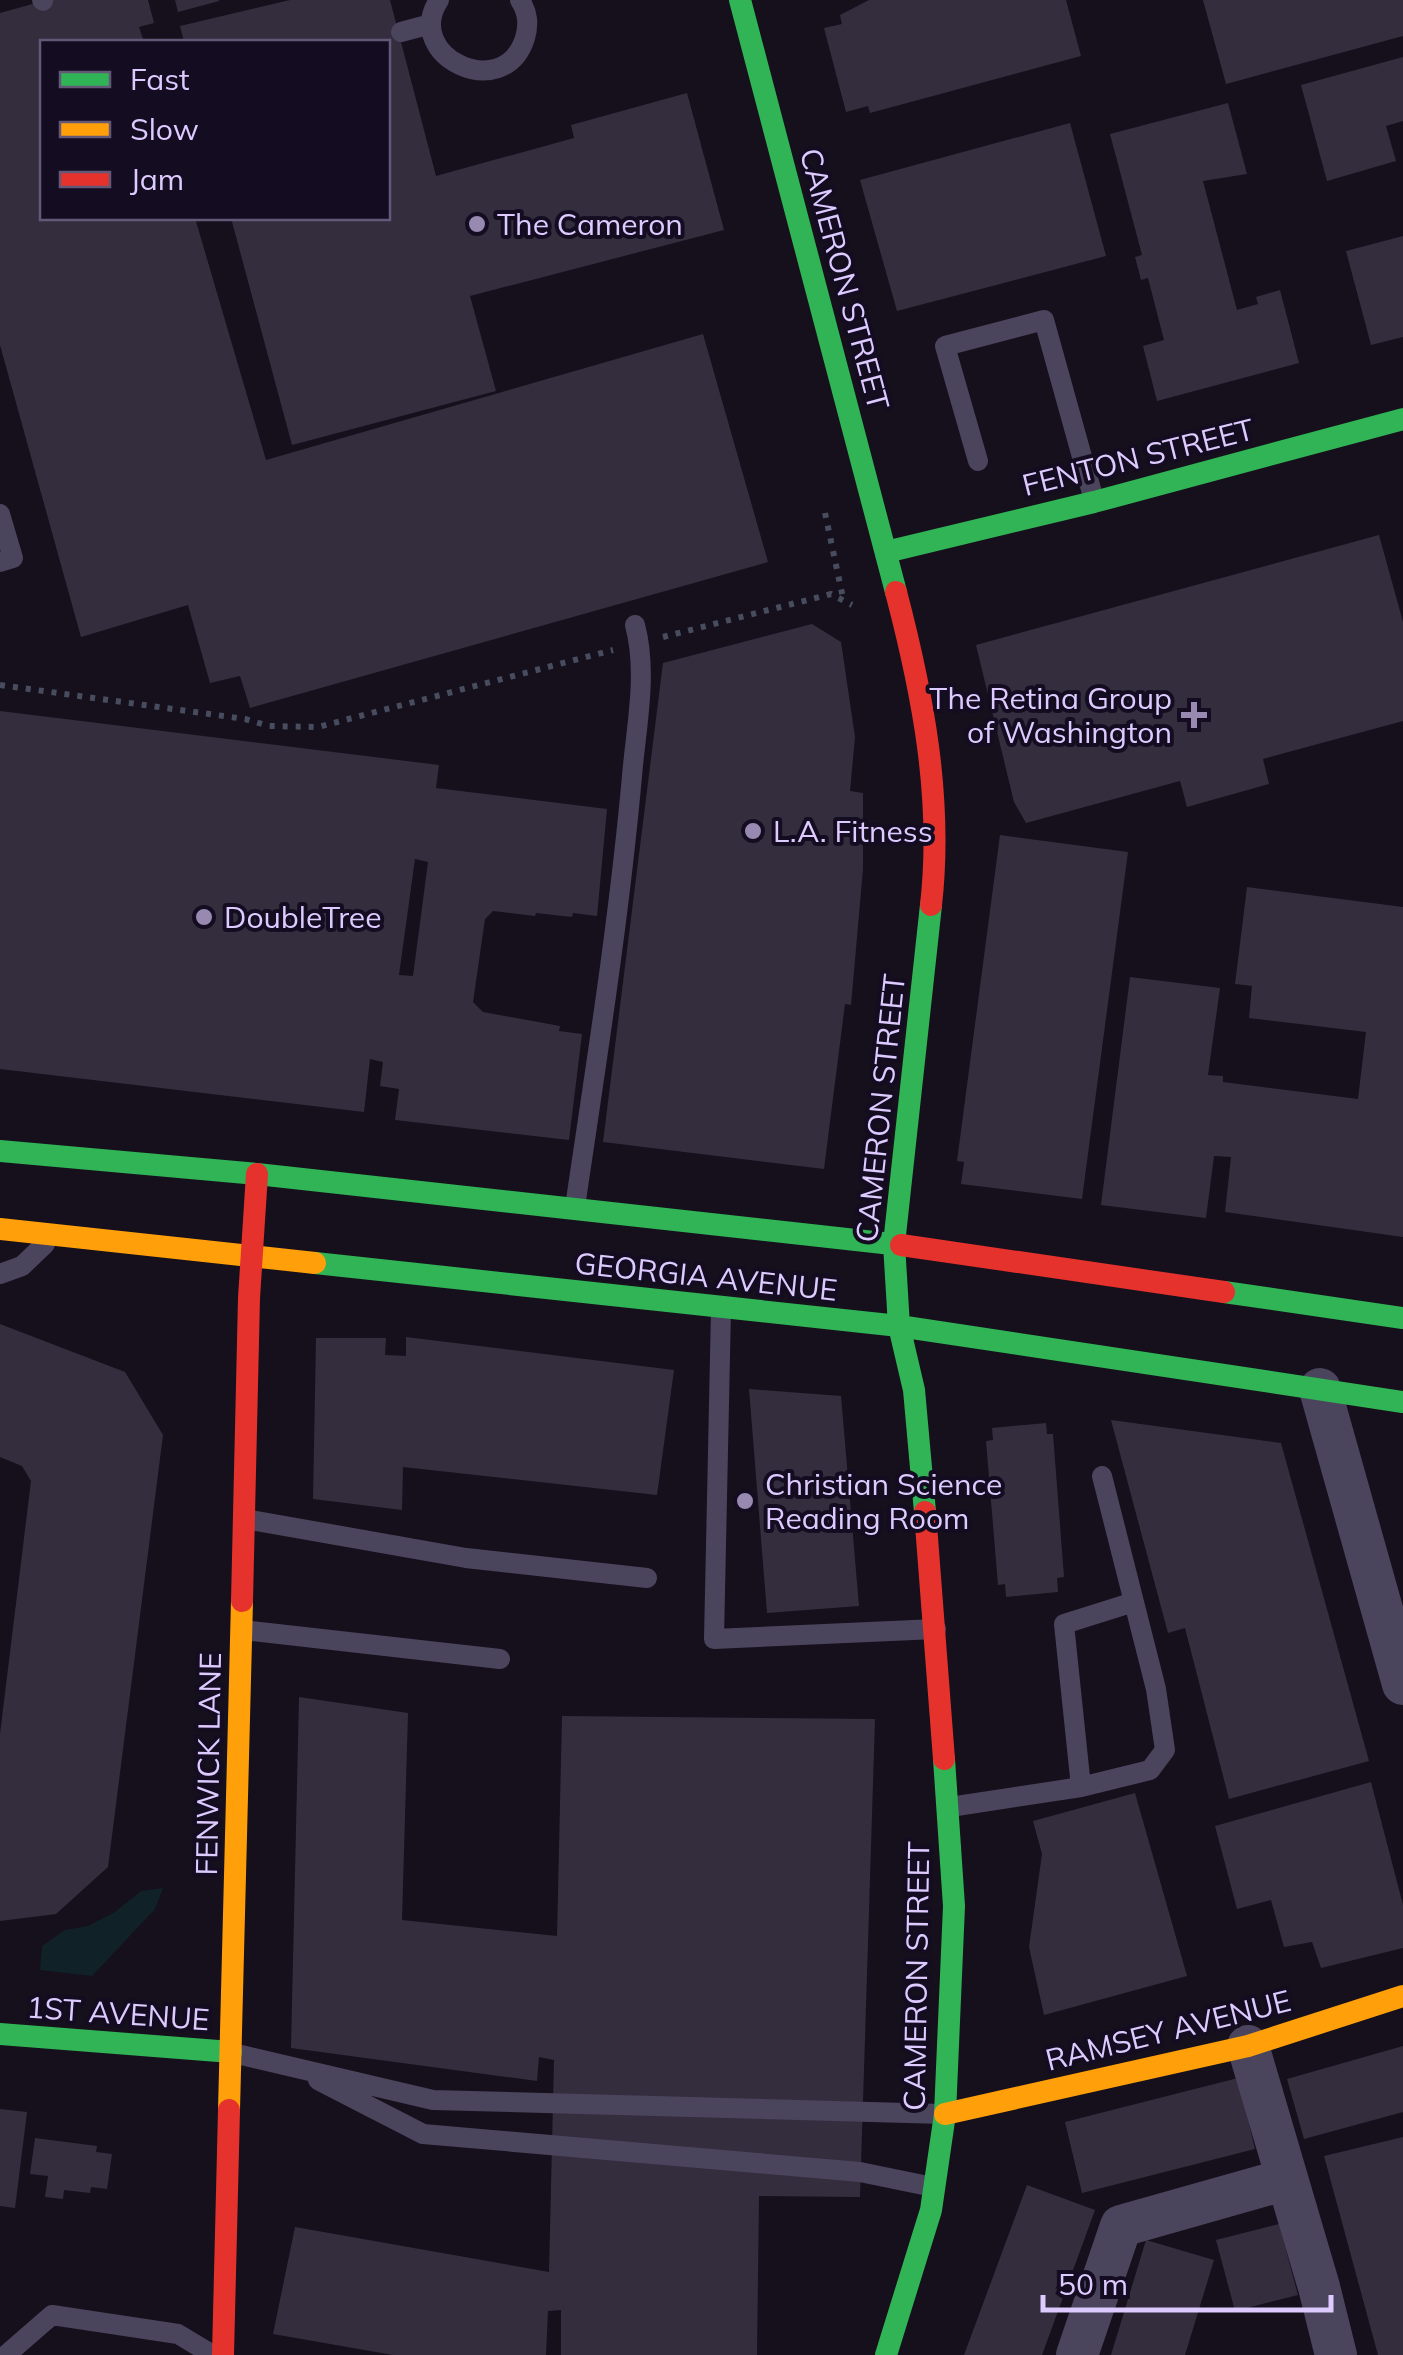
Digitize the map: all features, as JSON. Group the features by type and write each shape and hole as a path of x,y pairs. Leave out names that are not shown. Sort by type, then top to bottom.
{"street":[{"name":"CAMERON STREET","path":"740,0 899,602 924,714 934,782 934,877 894,1244 898,1326 914,1390 936,1629 954,1906 946,2114 931,2210 886,2355"},
{"name":"FENTON STREET","path":"886,552 1094,502 1403,419"},
{"name":"GEORGIA AVENUE","path":"0,1151 257,1174 894,1244 1403,1318"},
{"name":"FENWICK LANE","path":"223,2355 249,1298 257,1174"},
{"name":"GEORGIA AVENUE","path":"0,1230 898,1326 1403,1402"},
{"path":"1164,1365 1211,1350"},
{"path":"1320,1390 1403,1684"},
{"name":"RAMSEY AVENUE","path":"946,2114 1248,2046 1403,1996"},
{"name":"1ST AVENUE","path":"0,2034 231,2052"},
{"path":"1248,2046 1336,2355"},
{"path":"1077,2355 1121,2226 1287,2178"}],"lane":[{"path":"439,0 431,24 440,50 460,67 482,72 512,60 522,46 528,28 526,10 520,0"},
{"path":"401,32 431,24"},
{"path":"978,461 944,346 1044,320 1094,502"},
{"path":"0,514 13,558 0,562"},
{"path":"574,1209 630,801 643,656 637,634"},
{"path":"0,1274 22,1266 54,1236"},
{"path":"722,1308 714,1638 936,1629"},
{"path":"948,1808 1081,1787 1150,1770 1164,1750 1156,1689 1102,1476"},
{"path":"243,1518 466,1558 646,1578"},
{"path":"1081,1787 1064,1624 1134,1602"},
{"path":"241,1630 500,1658"},
{"path":"231,2052 434,2100 946,2114"},
{"path":"290,2066 423,2134 860,2172 934,2187"},
{"path":"6,2355 52,2316 178,2334 213,2355"}],"path":[{"path":"0,685 245,719 269,726 318,727 637,634 831,594 863,611 899,602"}],"shaded area":[{"path":"163,1888 155,1909 92,1976 40,1970 42,1946 65,1930 88,1926 115,1912 141,1891"}],"building":[{"path":"47,0 148,0 154,23 139,27 143,40 40,40 40,220 196,220 266,460 703,334 768,562 250,708 240,676 210,683 188,605 81,637 0,345 0,13"},
{"path":"175,0 219,0 219,1 178,12"},
{"name":"The Cameron","path":"290,0 390,0 436,176 574,138 571,125 687,93 724,230 470,296 496,391 292,445 232,220 390,220 390,40 184,40 180,26"},
{"path":"869,0 1066,0 1081,56 870,113 868,106 846,112 824,28 842,24 840,15"},
{"path":"1203,0 1403,0 1403,36 1226,84"},
{"path":"1403,57 1403,121 1386,126 1396,161 1327,181 1301,85"},
{"path":"1228,103 1247,174 1203,181 1237,310 1258,304 1256,297 1280,290 1299,363 1157,401 1143,346 1164,340 1148,278 1141,280 1135,257 1142,255 1110,134"},
{"path":"1070,123 1106,256 897,311 860,180"},
{"path":"1403,236 1403,337 1371,345 1346,251"},
{"path":"1379,535 1403,622 1403,721 1263,759 1269,784 1187,807 1180,781 1026,823 1014,802 976,645"},
{"name":"L.A. Fitness","path":"812,624 841,642 855,737 850,791 863,793 863,869 851,1005 845,1004 824,1169 603,1142 663,663"},
{"name":"DoubleTree","path":"0,711 439,765 436,788 607,809 597,916 493,911 485,919 473,1002 483,1012 560,1026 559,1031 582,1034 569,1140 395,1120 399,1089 380,1086 383,1062 370,1059 364,1112 0,1069","holes":["415,859 428,862 413,976 399,975"]},
{"path":"1000,835 1128,852 1082,1199 961,1184 964,1162 957,1161"},
{"path":"1247,887 1403,907 1403,1237 1225,1212 1231,1157 1214,1156 1206,1218 1101,1205 1130,977 1220,988 1208,1075 1223,1076 1223,1082 1358,1099 1366,1032 1249,1018 1252,986 1235,984"},
{"path":"0,1324 125,1372 163,1435 108,1867 56,1914 0,1921 0,1734 31,1481 22,1466 0,1457"},
{"path":"406,1337 674,1370 657,1495 403,1467 402,1510 313,1499 316,1338 386,1338 385,1355 406,1356"},
{"path":"749,1389 841,1396 859,1606 767,1613"},
{"path":"1111,1420 1281,1443 1369,1761 1229,1799 1185,1628 1168,1633"},
{"path":"1046,1423 1047,1434 1053,1434 1064,1577 1057,1578 1058,1592 1006,1597 1005,1584 998,1585 986,1441 993,1440 992,1428"},
{"path":"299,1697 408,1713 402,1920 557,1936 562,1716 875,1719 860,2197 759,2196 757,2355 561,2355 561,2310 548,2311 546,2355 393,2355 273,2334 295,2227 549,2272 554,2060 539,2057 537,2081 291,2048"},
{"path":"1371,1782 1403,1905 1403,1948 1321,1968 1312,1942 1284,1947 1271,1900 1237,1909 1215,1826"},
{"path":"1135,1793 1187,1976 1044,2015 1029,1947 1042,1854 1033,1821"},
{"path":"1403,2046 1403,2112 1304,2139 1287,2079"},
{"path":"1238,2078 1255,2149 1082,2193 1065,2122"},
{"path":"0,2109 27,2112 15,2208 0,2206"},
{"path":"1403,2137 1403,2355 1378,2355 1324,2156"},
{"path":"35,2138 97,2146 96,2152 112,2154 107,2189 91,2187 90,2193 64,2190 63,2199 45,2197 48,2176 30,2174"},
{"path":"1027,2185 1095,2210 1042,2355 964,2355"},
{"path":"1279,2224 1298,2295 1235,2311 1216,2240"},
{"path":"1146,2240 1214,2260 1185,2355 1111,2355"}],"traffic: fast":[{"path":"740,0 896,592"},
{"path":"886,552 1094,502 1403,419"},
{"path":"925,1512 914,1390 899,1326 894,1244 931,905"},
{"path":"0,1151 257,1174 901,1245"},
{"path":"315,1263 899,1326 1403,1402"},
{"path":"1224,1292 1403,1318"},
{"path":"886,2355 931,2210 945,2114 954,1906 944,1759"},
{"path":"0,2034 231,2052"}],"traffic: slow":[{"path":"0,1229 315,1263"},
{"path":"229,2110 242,1601"},
{"path":"945,2114 1248,2046 1403,1996"}],"traffic: jam":[{"path":"896,592 915,669 928,747 934,826 931,905"},
{"path":"242,1601 249,1298 257,1174"},
{"path":"901,1245 1224,1292"},
{"path":"925,1512 944,1759"},
{"path":"223,2355 229,2110"}],"place":[{"name":"The Cameron","path":"477,224"},
{"name":"The Retina Group of Washington","path":"1194,715"},
{"name":"L.A. Fitness","path":"753,831"},
{"name":"DoubleTree","path":"204,917"},
{"name":"Christian Science Reading Room","path":"745,1501"}]}
